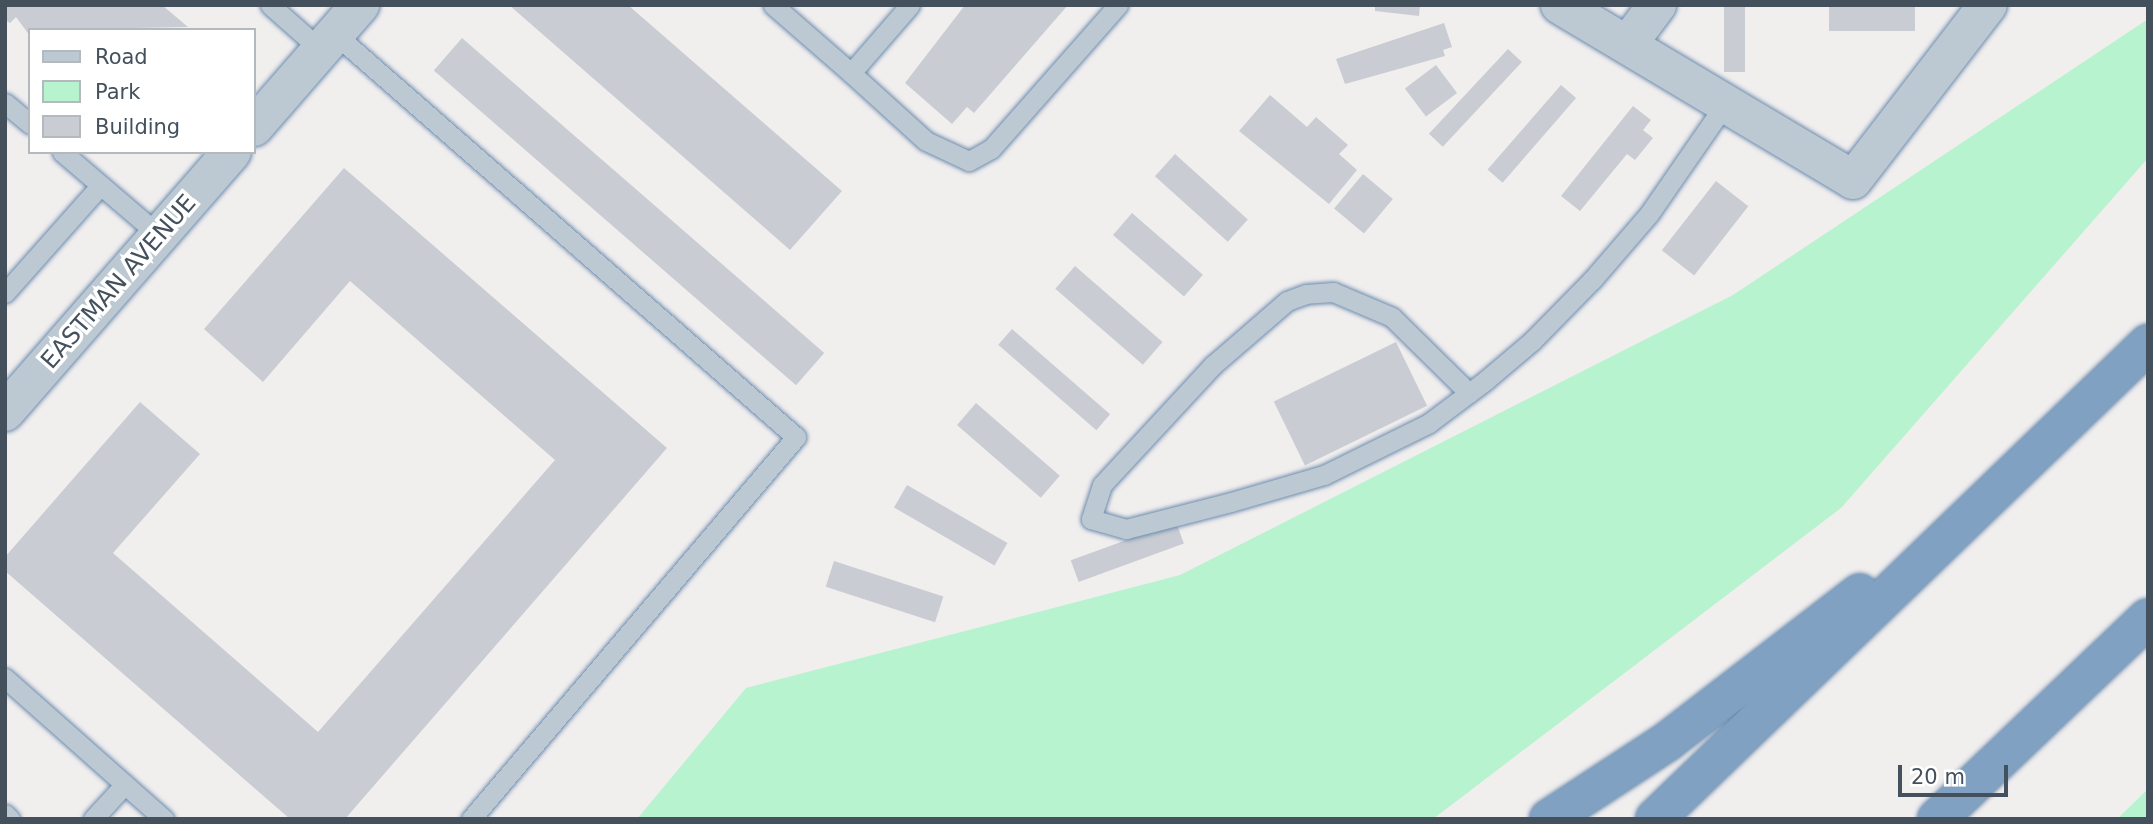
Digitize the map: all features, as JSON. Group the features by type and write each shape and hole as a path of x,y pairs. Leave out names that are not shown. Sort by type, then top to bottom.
{"highway":[{"path":"1655,819 2148,344"},
{"path":"1549,819 1668,741 1849,599 1923,558"},
{"path":"1937,819 2148,618"}],"street":[{"path":"256,125 360,5"},
{"path":"1560,5 1853,180 1988,5"},
{"path":"1628,44 1657,5"},
{"name":"EASTMAN AVENUE","path":"5,412 230,154"}],"lane":[{"path":"270,5 328,42 796,437 471,819"},
{"path":"773,5 926,141 969,160 991,149 1118,5"},
{"path":"851,73 910,5"},
{"path":"5,103 28,122"},
{"path":"1469,393 1392,317 1333,292 1306,294 1287,301 1213,365 1102,485 1091,519 1126,529 1324,475 1429,424 1469,393 1592,280 1649,214 1726,103"},
{"path":"64,154 159,235"},
{"path":"5,293 101,185"},
{"path":"7,682 164,819"},
{"path":"93,819 125,784"},
{"path":"5,814 10,819"}],"green space":[{"path":"2148,19 2148,158 1841,508 1433,819 637,819 746,688 1180,575 1733,295"},
{"path":"2148,789 2148,819 2117,819"}],"building":[{"path":"5,5 162,5 188,27 28,28 28,33 16,17 10,23 5,20"},
{"path":"509,5 628,5 842,191 790,250"},
{"path":"965,5 1068,5 974,113 967,107 952,124 905,83"},
{"path":"1375,5 1420,5 1419,16 1375,11"},
{"path":"1724,5 1745,5 1745,72 1724,72"},
{"path":"1829,5 1915,5 1915,31 1829,31"},
{"path":"1444,23 1452,47 1443,50 1445,56 1345,84 1336,59"},
{"path":"462,38 824,353 796,385 434,70"},
{"path":"1508,49 1522,62 1443,147 1429,134"},
{"path":"1436,65 1457,93 1426,116 1405,88"},
{"path":"1561,85 1576,98 1503,183 1488,170"},
{"path":"1270,95 1307,127 1316,117 1348,145 1339,154 1357,170 1329,204 1239,131"},
{"path":"1633,106 1651,120 1643,130 1653,138 1635,160 1627,154 1580,211 1561,196"},
{"path":"1175,154 1248,220 1228,242 1155,176"},
{"path":"344,168 667,448 345,819 290,819 5,571 5,557 140,402 200,454 113,553 318,732 555,460 350,281 263,382 204,329"},
{"path":"1363,174 1393,199 1364,234 1334,208"},
{"path":"1716,181 1748,206 1694,276 1662,250"},
{"path":"1132,213 1203,275 1184,297 1113,235"},
{"path":"1075,266 1163,342 1143,365 1055,289"},
{"path":"1012,329 1110,414 1096,430 998,345"},
{"path":"1396,342 1427,406 1305,465 1274,402"},
{"path":"976,403 1060,476 1041,498 957,425"},
{"path":"907,485 1007,543 994,566 894,508"},
{"path":"1176,522 1184,544 1079,582 1071,560"},
{"path":"834,561 943,597 935,622 826,587"}]}
